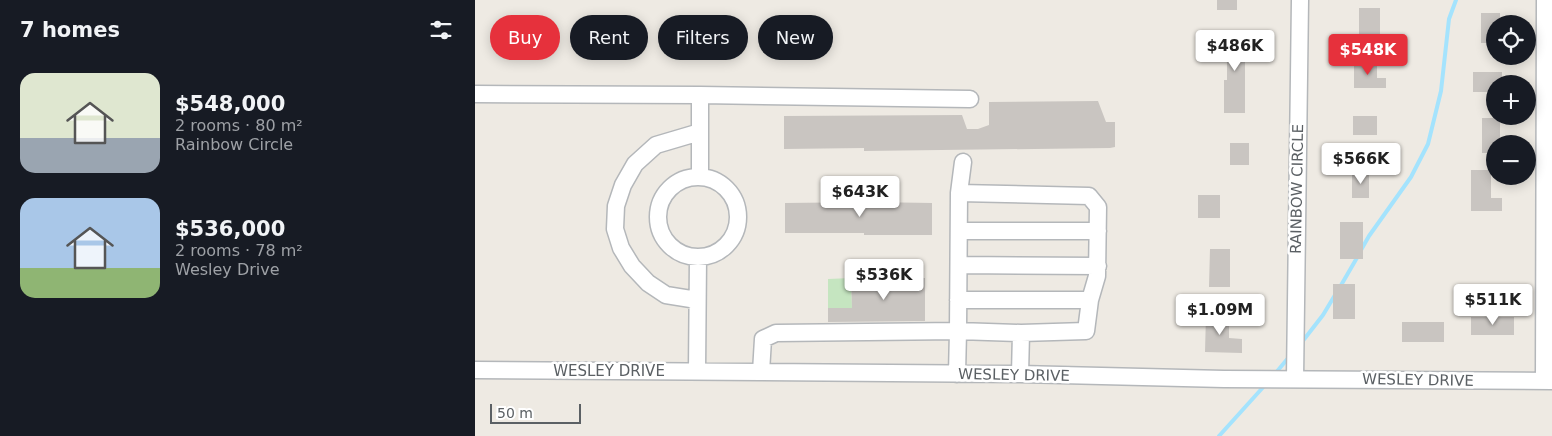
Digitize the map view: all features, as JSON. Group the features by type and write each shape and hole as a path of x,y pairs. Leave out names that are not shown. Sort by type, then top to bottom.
{"street":[{"name":"RAINBOW CIRCLE","path":"1295,379 1300,0"},
{"path":"1545,0 1548,381"},
{"path":"475,94 970,99"},
{"path":"700,95 700,176"},
{"path":"697,300 666,295 648,283 632,266 621,248 615,229 616,206 623,185 635,164 656,145 700,132"},
{"path":"957,374 959,192 963,162"},
{"path":"700,176 713,179 725,187 734,198 739,211 738,225 733,238 724,249 712,256 698,258 685,256 674,250 665,241 659,229 657,216 659,204 666,192 675,183 687,178 700,176"},
{"path":"761,372 763,339 776,333 958,331 1021,333 1086,331 1090,300 1098,266 1098,207 1089,196 959,192"},
{"path":"959,230 1098,231"},
{"path":"697,371 698,258"},
{"path":"959,265 1098,266"},
{"path":"958,300 1090,300"},
{"path":"1020,374 1021,333"},
{"name":"WESLEY DRIVE","path":"475,370 1020,374 1224,379 1548,381"}],"green space":[{"path":"851,278 852,308 828,308 828,279"}],"building":[{"path":"1217,0 1237,0 1237,10 1217,10"},
{"path":"1359,8 1380,8 1380,38 1359,38"},
{"path":"1481,13 1500,13 1500,15 1486,15 1486,43 1481,43"},
{"path":"1228,32 1247,32 1245,113 1224,113 1224,80 1227,80 1227,53 1222,53 1222,42 1228,42"},
{"path":"1354,62 1377,62 1377,78 1386,78 1386,88 1354,88"},
{"path":"1473,72 1502,72 1502,75 1486,75 1486,92 1473,92"},
{"path":"1098,101 1106,122 1115,122 1115,147 864,151 864,148 784,149 784,116 962,115 967,129 978,129 989,125 989,102"},
{"path":"1353,116 1377,116 1377,135 1353,135"},
{"path":"1482,118 1486,118 1486,125 1500,125 1500,135 1486,135 1486,153 1482,153"},
{"path":"1230,143 1249,143 1249,165 1230,165"},
{"path":"1471,170 1486,170 1486,185 1491,185 1491,198 1502,198 1502,211 1471,211"},
{"path":"1352,172 1369,172 1369,198 1352,198"},
{"path":"1198,195 1220,195 1220,218 1198,218"},
{"path":"785,203 932,203 932,235 785,233"},
{"path":"1340,222 1363,222 1363,259 1340,259"},
{"path":"1210,249 1230,249 1230,287 1209,287"},
{"path":"851,278 925,278 925,321 828,322 828,308 852,308"},
{"path":"1333,284 1355,284 1355,319 1333,319"},
{"path":"1206,315 1229,316 1229,338 1242,339 1242,353 1205,352"},
{"path":"1471,317 1514,317 1514,335 1471,335"},
{"path":"1402,322 1444,322 1444,342 1402,342"}],"waterway":[{"path":"1361,250 1411,177 1428,144 1441,91 1449,19 1456,0"},
{"path":"1340,287 1358,256"},
{"path":"1302,342 1323,315 1335,295"},
{"path":"1274,375 1289,357"},
{"path":"1219,436 1266,384"}]}
